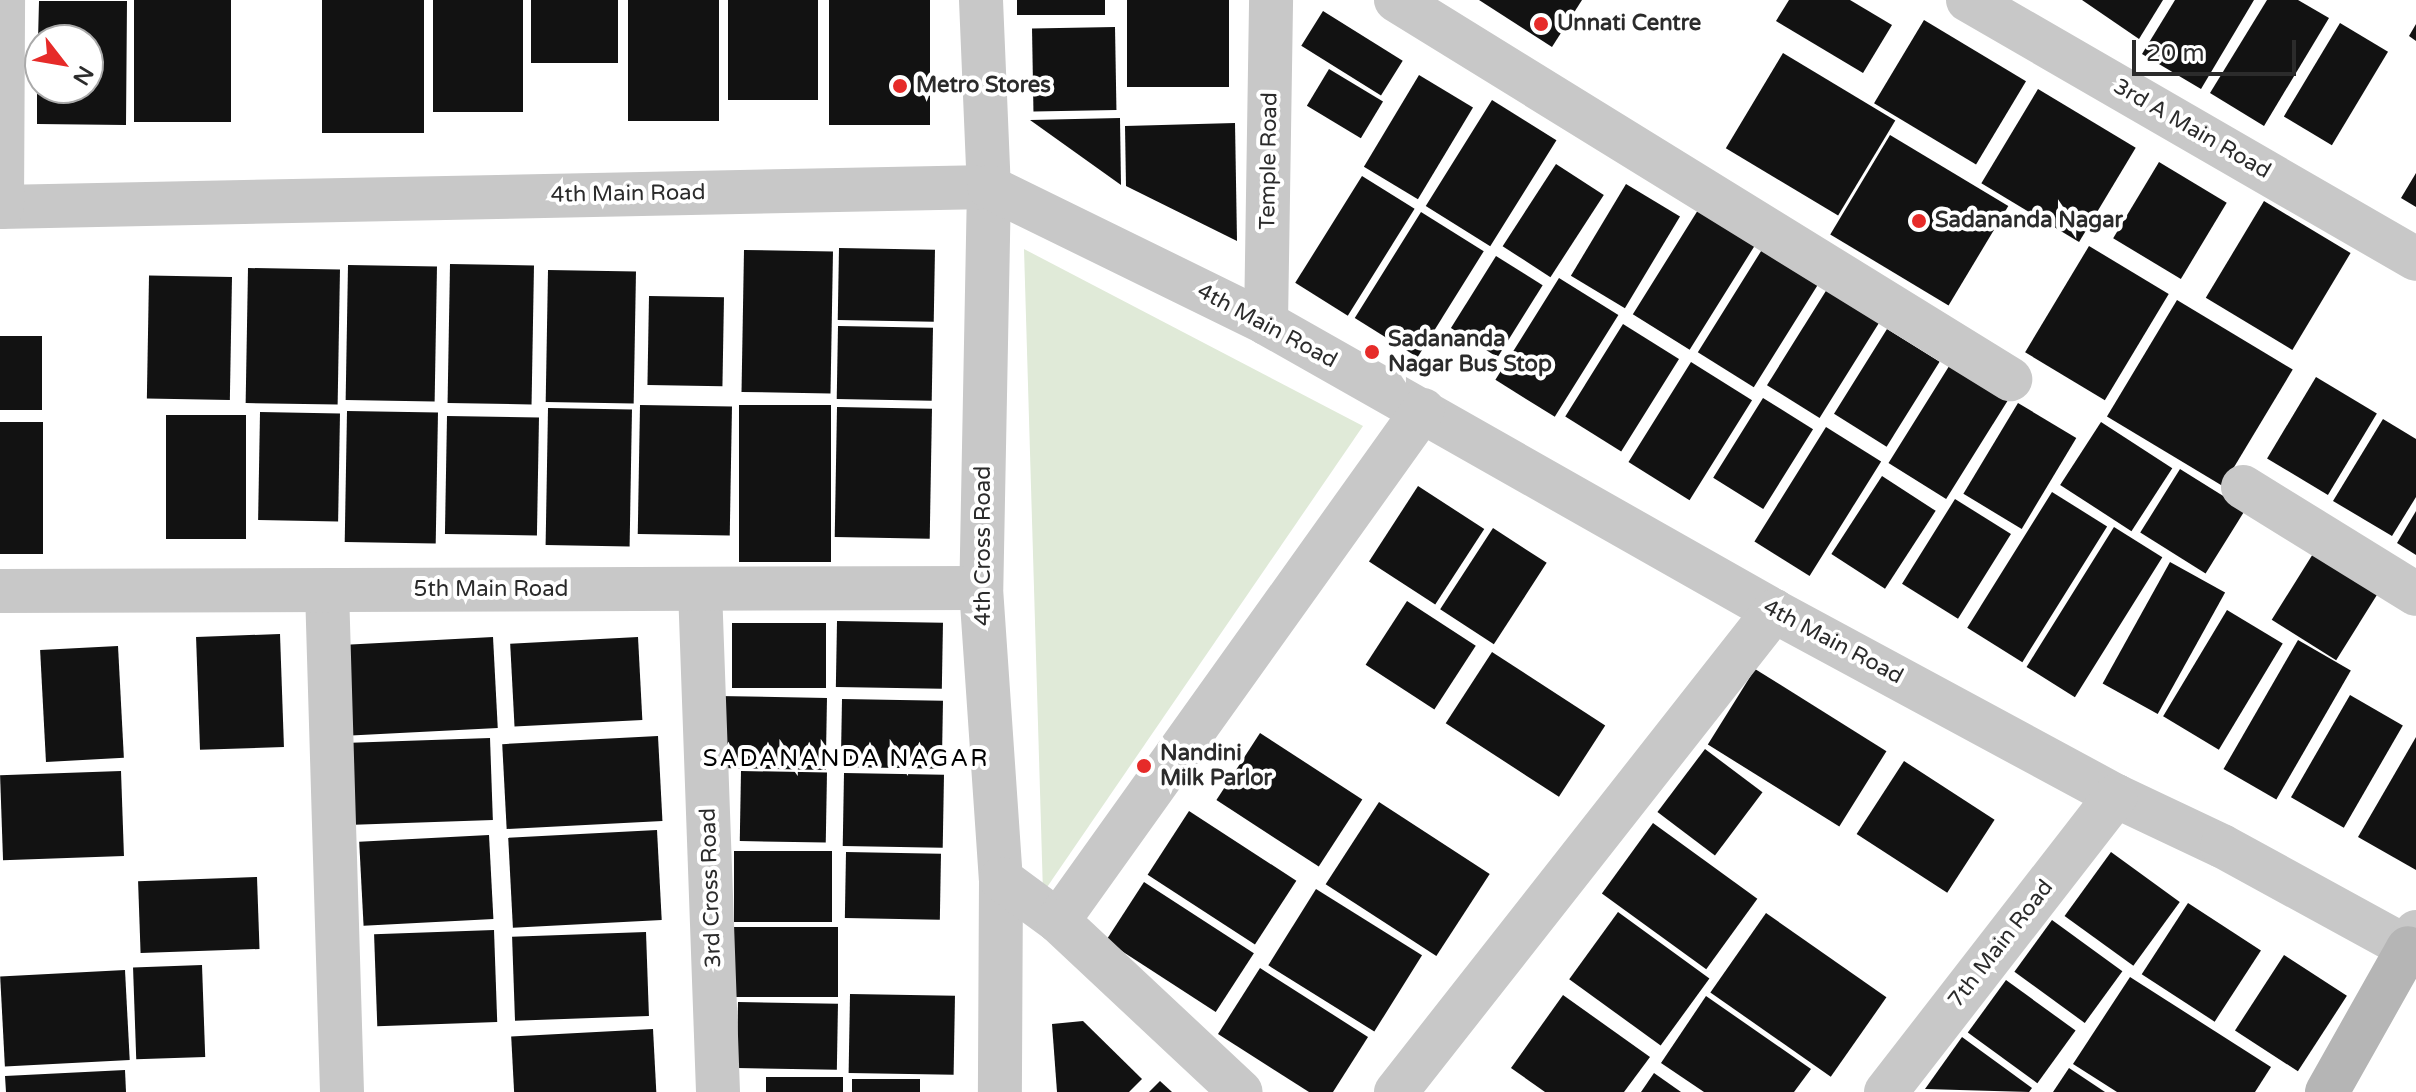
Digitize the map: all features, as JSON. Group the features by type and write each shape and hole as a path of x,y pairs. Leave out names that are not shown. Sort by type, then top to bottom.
{"street":[{"path":"1,207 3,0"},
{"name":"4th Cross Road","path":"981,0 989,187 981,588 1001,879 1000,1092"},
{"name":"Temple Road","path":"1266,323 1271,0"},
{"path":"1396,0 2010,379"},
{"name":"3rd A Main Road","path":"1968,0 2416,259"},
{"name":"4th Main Road","path":"1,207 989,187 1266,323 1774,611 2116,796 2412,940"},
{"path":"1058,921 1423,410"},
{"path":"2243,487 2416,594"},
{"name":"5th Main Road","path":"0,591 981,588"},
{"name":"3rd Cross Road","path":"700,589 718,1092"},
{"path":"327,590 342,1092"},
{"path":"1396,1092 1774,611"},
{"name":"7th Main Road","path":"1886,1092 2116,796"},
{"path":"1001,879 1058,921 1241,1092"},
{"path":"2327,1092 2412,940"}],"green space":[{"path":"1024,249 1363,426 1043,893"}],"building":[{"path":"134,0 231,0 231,122 134,122"},
{"path":"322,0 424,0 424,133 322,133"},
{"path":"433,0 523,0 523,112 433,112"},
{"path":"531,0 618,0 618,63 531,63"},
{"path":"628,0 719,0 719,121 628,121"},
{"path":"728,0 818,0 818,100 728,100"},
{"path":"829,0 930,0 930,125 829,125"},
{"path":"1017,0 1105,0 1105,15 1017,15"},
{"path":"1127,0 1229,0 1229,87 1127,87"},
{"name":"Unnati Centre","path":"1479,0 1582,0 1552,47"},
{"path":"1789,0 1850,0 1892,25 1863,73 1776,21"},
{"path":"2082,0 2163,0 2139,39"},
{"path":"2175,0 2254,0 2201,89 2142,54"},
{"path":"2267,0 2298,0 2329,18 2264,126 2210,93"},
{"path":"39,1 127,1 126,125 37,124 37,104 104,104 104,24 38,24"},
{"path":"1323,11 1403,61 1381,96 1301,46"},
{"path":"1924,20 2026,81 1976,164 1874,103"},
{"path":"2340,23 2388,52 2332,145 2284,116"},
{"path":"2416,24 2416,41 2409,36"},
{"path":"1115,27 1116,110 1033,111 1032,28"},
{"path":"1783,53 1895,120 1838,216 1726,148"},
{"path":"1329,69 1383,101 1361,138 1307,106"},
{"path":"1419,75 1473,107 1418,199 1364,167"},
{"path":"2038,89 2136,148 2079,242 1981,183"},
{"path":"1492,100 1556,140 1490,246 1426,206"},
{"path":"1120,118 1121,185 1030,120"},
{"path":"1235,123 1237,241 1126,186 1125,126"},
{"name":"Sadananda Nagar","path":"1890,135 2008,206 1949,306 1830,234"},
{"path":"2159,162 2227,203 2181,279 2113,238"},
{"path":"1556,164 1604,195 1550,277 1503,246"},
{"path":"2416,173 2416,207 2401,198"},
{"path":"1362,176 1415,209 1348,316 1295,283"},
{"path":"1626,184 1680,216 1625,308 1571,276"},
{"path":"2264,201 2351,253 2292,350 2206,298"},
{"path":"1698,210 1755,246 1690,350 1633,314"},
{"path":"1421,212 1484,251 1418,357 1355,318"},
{"path":"2089,246 2169,294 2105,400 2025,352"},
{"path":"839,248 935,250 934,322 838,320"},
{"path":"1763,248 1819,283 1754,387 1698,352"},
{"path":"744,250 833,252 831,394 742,392"},
{"path":"1496,256 1543,285 1498,357 1451,328"},
{"path":"450,264 534,265 532,404 448,403"},
{"path":"348,265 437,267 435,402 346,400"},
{"path":"248,268 340,270 338,405 246,403"},
{"path":"548,270 636,272 634,404 546,402"},
{"path":"149,276 232,277 230,400 147,399"},
{"path":"1559,278 1618,315 1555,417 1495,380"},
{"path":"1829,286 1882,319 1820,418 1767,385"},
{"path":"649,296 724,297 722,386 647,385"},
{"path":"2177,300 2293,370 2223,486 2107,417"},
{"path":"1623,324 1679,359 1621,451 1565,416"},
{"path":"838,326 933,328 932,401 837,399"},
{"path":"1887,329 1940,362 1887,447 1834,414"},
{"path":"0,336 42,336 42,410 0,410"},
{"path":"1691,362 1752,400 1690,500 1628,462"},
{"path":"1951,363 2009,399 1946,499 1888,463"},
{"path":"2316,377 2377,414 2328,495 2267,458"},
{"path":"1763,398 1813,429 1763,509 1713,478"},
{"path":"2018,403 2076,438 2022,529 1963,494"},
{"path":"640,405 732,407 730,536 638,534"},
{"path":"739,405 831,405 831,562 739,562"},
{"path":"837,407 932,409 930,539 835,537"},
{"path":"548,408 632,409 630,546 546,545"},
{"path":"347,411 438,413 436,544 345,542"},
{"path":"260,412 340,413 338,521 258,520"},
{"path":"166,415 246,415 246,539 166,539"},
{"path":"447,416 539,418 537,536 445,534"},
{"path":"2383,419 2416,439 2416,497 2392,536 2333,501"},
{"path":"0,422 43,422 43,554 0,554"},
{"path":"2101,422 2172,468 2131,531 2060,485"},
{"path":"1826,427 1881,461 1810,576 1754,541"},
{"path":"2180,469 2245,510 2206,573 2140,533"},
{"path":"1882,476 1936,511 1885,589 1831,554"},
{"path":"1418,486 1484,529 1435,605 1369,561"},
{"path":"2052,492 2107,526 2022,662 1967,628"},
{"path":"1955,499 2011,534 1958,619 1902,584"},
{"path":"2416,511 2416,555 2397,543"},
{"path":"2114,527 2162,557 2075,697 2027,667"},
{"path":"1493,528 1547,563 1494,644 1440,609"},
{"path":"2321,541 2385,581 2336,660 2272,620"},
{"path":"2170,562 2225,593 2158,714 2103,684"},
{"path":"1407,601 1476,646 1434,709 1366,665"},
{"path":"2227,610 2283,643 2219,750 2163,716"},
{"path":"837,621 943,623 942,689 836,687"},
{"path":"732,623 826,623 826,688 732,688"},
{"path":"280,634 284,747 200,750 196,637"},
{"path":"493,637 498,728 351,736 346,645"},
{"path":"638,637 642,720 515,727 510,644"},
{"path":"2298,640 2351,670 2276,800 2224,769"},
{"path":"118,646 124,758 46,762 40,650"},
{"path":"1492,652 1605,726 1559,797 1446,723"},
{"path":"1755,669 1886,751 1839,827 1708,744"},
{"path":"2350,695 2403,726 2344,828 2291,797"},
{"path":"718,696 827,698 826,770 717,768"},
{"path":"842,699 943,701 942,769 841,767"},
{"path":"1260,733 1362,799 1319,867 1216,800"},
{"path":"658,736 662,821 507,829 502,744"},
{"path":"2416,737 2416,870 2358,837"},
{"path":"490,738 493,820 347,825 344,743"},
{"path":"1705,749 1763,792 1715,855 1657,812"},
{"path":"1904,761 1995,820 1947,893 1857,834"},
{"path":"121,771 124,856 3,860 0,775"},
{"path":"741,771 827,773 826,842 740,841"},
{"path":"844,773 944,775 943,848 843,846"},
{"path":"1379,802 1490,874 1436,956 1326,884"},
{"path":"1189,811 1296,881 1255,944 1148,875"},
{"path":"1653,823 1757,899 1706,969 1602,893"},
{"path":"657,830 662,920 513,928 508,838"},
{"path":"489,835 493,919 364,926 359,842"},
{"path":"734,851 832,851 832,922 734,922"},
{"path":"846,852 941,854 940,920 845,918"},
{"path":"2111,852 2180,902 2133,966 2065,916"},
{"path":"257,877 260,949 141,953 138,881"},
{"path":"1144,882 1254,953 1216,1012 1106,941"},
{"path":"1316,889 1422,955 1374,1032 1268,965"},
{"path":"2188,903 2261,950 2215,1022 2142,974"},
{"path":"1618,912 1709,978 1661,1046 1569,979"},
{"path":"1766,913 1886,997 1831,1077 1710,992"},
{"path":"2052,920 2122,971 2085,1023 2014,972"},
{"path":"729,927 838,927 838,997 729,997"},
{"path":"494,930 497,1022 377,1026 374,934"},
{"path":"646,932 649,1016 515,1021 512,937"},
{"path":"2284,955 2347,996 2298,1071 2235,1030"},
{"path":"202,965 205,1057 136,1059 133,967"},
{"path":"1260,968 1368,1037 1333,1092 1309,1092 1218,1034"},
{"path":"125,970 130,1060 5,1066 0,977"},
{"path":"2130,977 2271,1067 2255,1092 2117,1092 2073,1064"},
{"path":"2006,980 2076,1031 2037,1083 1968,1033"},
{"path":"850,994 955,996 954,1075 849,1073"},
{"path":"1563,995 1650,1057 1624,1092 1545,1092 1511,1068"},
{"path":"1706,996 1811,1069 1794,1092 1704,1092 1661,1063"},
{"path":"738,1002 838,1004 837,1070 737,1068"},
{"path":"1083,1021 1142,1079 1129,1092 1057,1092 1052,1024"},
{"path":"653,1029 656,1092 514,1092 511,1036"},
{"path":"1962,1037 2032,1088 2029,1092 1925,1089"},
{"path":"2069,1068 2105,1092 2053,1092"},
{"path":"125,1070 126,1092 6,1092 5,1076"},
{"path":"1654,1073 1681,1092 1641,1092"},
{"path":"766,1077 843,1077 843,1092 766,1092"},
{"path":"852,1079 920,1079 920,1092 852,1092"},
{"path":"1160,1081 1172,1092 1149,1092"}],"place":[{"name":"Unnati Centre","path":"1541,24"},
{"name":"Metro Stores","path":"900,86"},
{"name":"Sadananda Nagar","path":"1919,221"},
{"name":"Sadananda Nagar Bus Stop","path":"1372,352"},
{"name":"Nandini Milk Parlor","path":"1144,766"}],"district":[{"name":"SADANANDA NAGAR","path":"846,759"}]}
